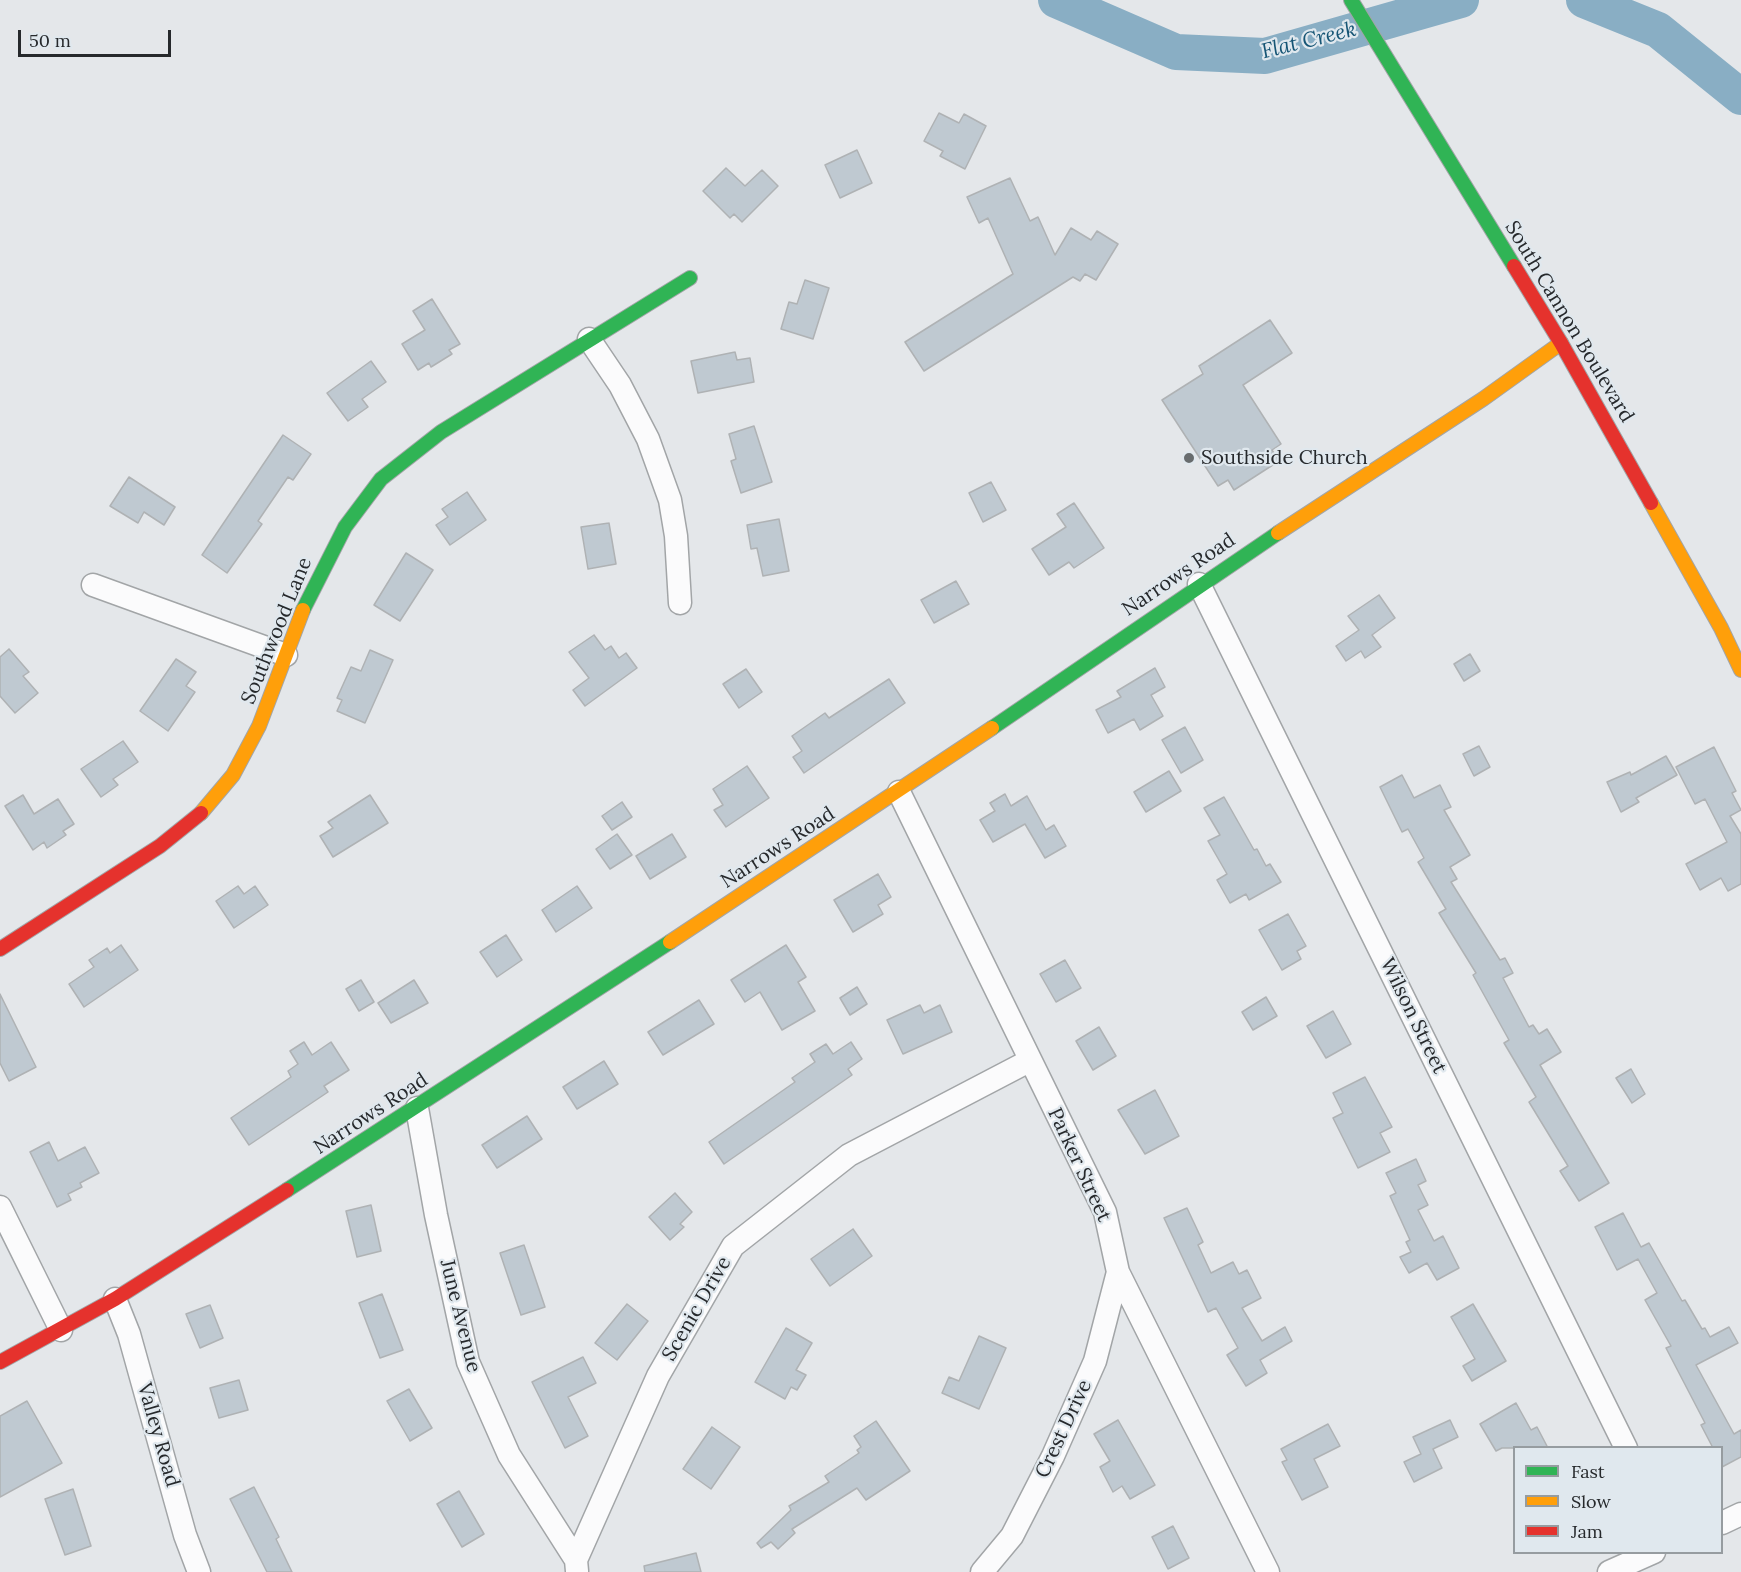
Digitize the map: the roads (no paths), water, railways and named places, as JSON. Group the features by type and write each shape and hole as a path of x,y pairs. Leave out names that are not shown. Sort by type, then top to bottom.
{"main road":[{"name":"South Cannon Boulevard","path":"1351,0 1561,343 1721,628 1741,670"},
{"name":"Southwood Lane","path":"0,949 160,846 198,816 233,775 260,726 310,593 345,527 381,479 441,432 690,278"},
{"name":"Narrows Road","path":"0,1362 115,1299 417,1108 899,792 1199,584 1483,399 1561,343"}],"street":[{"path":"589,339 620,385 648,440 670,500 676,536 680,603"},
{"name":"Wilson Street","path":"1199,584 1625,1446"},
{"path":"93,585 286,655"},
{"name":"Parker Street","path":"899,792 1105,1212 1118,1272 1268,1572"},
{"name":"Scenic Drive","path":"577,1566 658,1376 733,1246 849,1155 1029,1061"},
{"name":"June Avenue","path":"417,1108 436,1215 468,1362 509,1455 577,1566"},
{"path":"0,1207 61,1330"},
{"name":"Crest Drive","path":"982,1572 1012,1536 1053,1456 1095,1360 1118,1272"},
{"name":"Valley Road","path":"115,1299 129,1334 185,1535 199,1572"},
{"path":"1723,1523 1741,1514"},
{"path":"1609,1572 1650,1554"}],"waterway":[{"name":"Flat Creek","path":"1056,0 1176,52 1265,56 1461,0"},
{"name":"Flat Creek","path":"1584,0 1658,30 1741,97"}],"place":[{"name":"Southside Church","path":"1189,458"}]}
